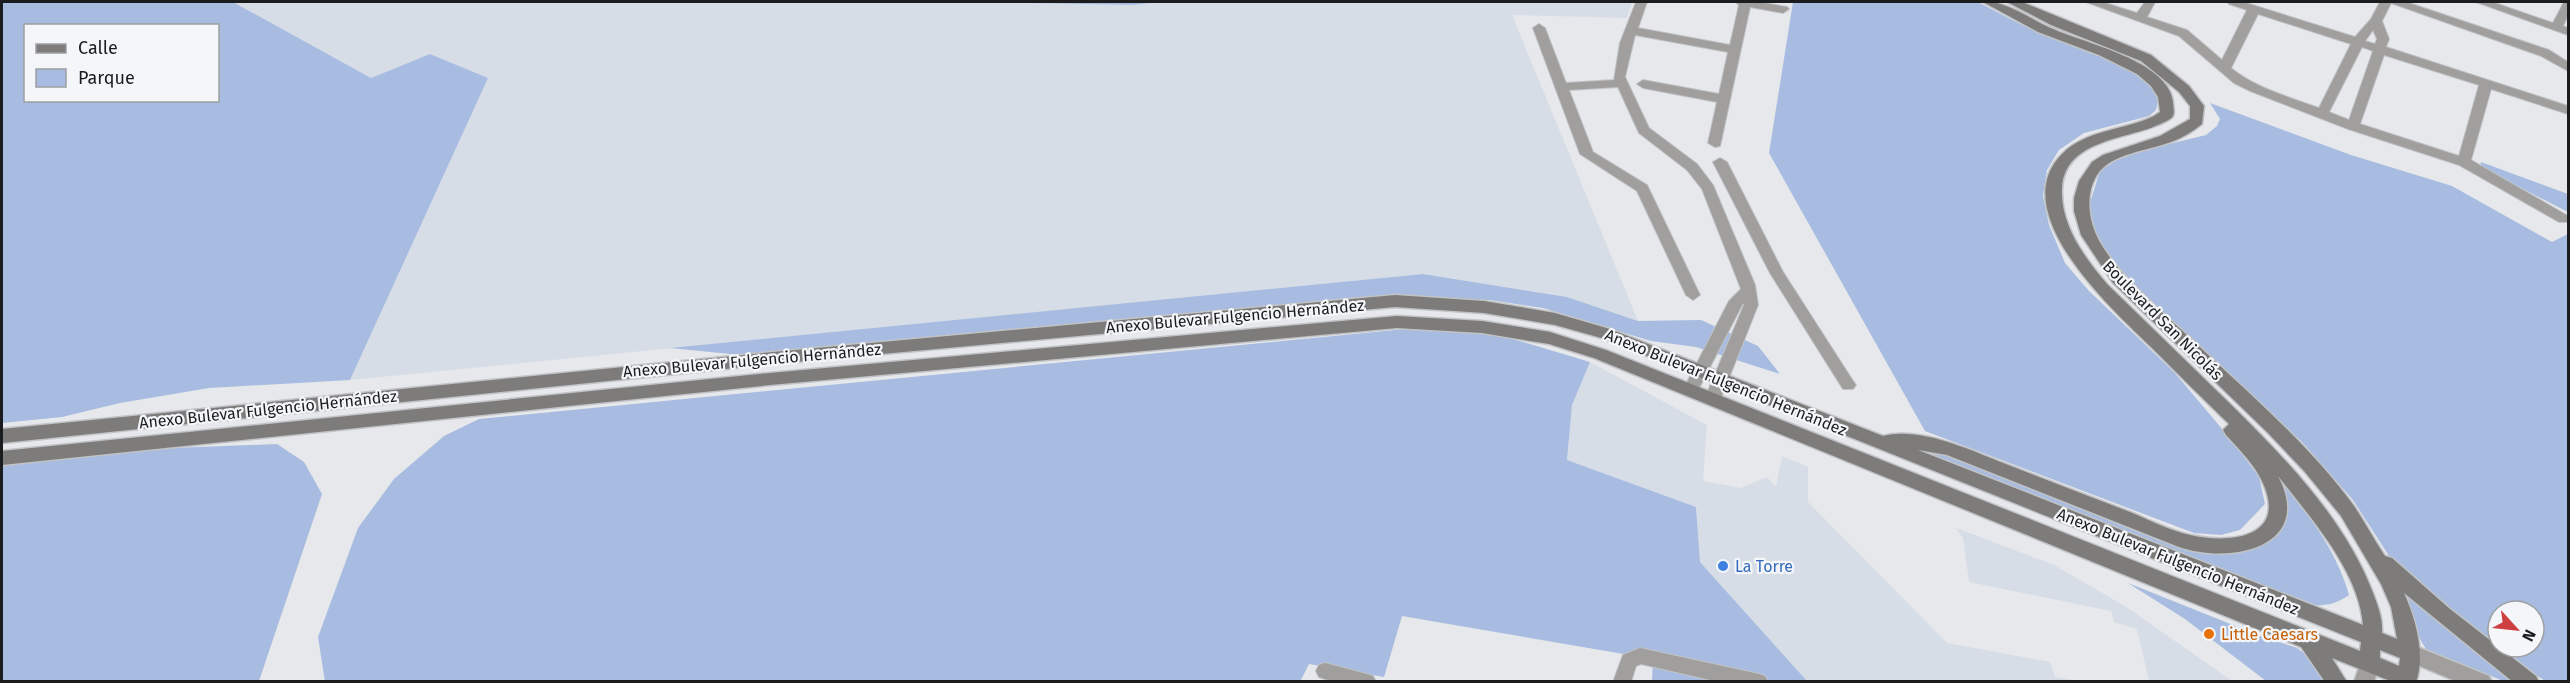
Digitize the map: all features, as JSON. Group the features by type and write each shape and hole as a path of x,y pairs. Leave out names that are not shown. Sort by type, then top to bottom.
{"main road":[{"name":"Boulevard San Nicolás","path":"1989,2 2051,34 2121,60 2145,72 2160,86 2169,101 2167,114 2154,123 2101,138 2074,151 2061,164 2055,184 2059,222 2081,266 2272,456 2325,524 2355,570 2373,623 2373,638 2366,673"},
{"name":"Boulevard San Nicolás","path":"2013,2 2046,18 2146,58 2184,89 2197,106 2197,121 2181,134 2105,159 2089,174 2082,192 2081,212 2085,231 2101,258 2125,286 2273,427 2311,466 2347,511 2389,580 2401,607 2410,653 2412,680"},
{"path":"2020,2 2046,18"},
{"name":"Anexo Bulevar Fulgencio Hernández","path":"2,436 764,359 1395,302 1484,307 1555,319 1610,335 2410,653"},
{"name":"Anexo Bulevar Fulgencio Hernández","path":"2,458 770,379 1397,321 1482,327 1550,338 1600,354 2309,641 2366,673 2412,680"},
{"path":"1879,443 1912,442 1949,449 2186,542 2209,547 2230,548 2248,544 2263,537 2273,526 2278,513 2277,498 2272,482 2239,437 2197,394 2172,358"},
{"path":"2373,553 2443,615 2529,681"},
{"path":"2309,641 2337,681"}],"street":[{"path":"1641,2 1630,30 1619,70 1622,83 1644,130 1692,167 1708,188 1748,285 1751,305 1713,399"},
{"path":"1715,143 1743,2 1783,9"},
{"path":"2092,2 2185,34 2238,80 2254,88 2353,126 2464,162 2564,219"},
{"path":"2140,18 2150,2"},
{"path":"2233,2 2568,110"},
{"path":"2322,114 2358,43 2376,21 2385,2"},
{"path":"2482,2 2563,29 2568,4"},
{"path":"2400,3 2545,53 2568,67"},
{"path":"2224,69 2254,9"},
{"path":"2353,126 2383,39 2376,21"},
{"path":"1539,28 1587,154 1642,188 1694,295"},
{"path":"1630,30 1734,49"},
{"path":"1561,87 1622,83"},
{"path":"2464,162 2486,83"},
{"path":"1643,84 1724,99"},
{"path":"1720,162 1777,273 1848,385"},
{"path":"1712,198 1736,197"},
{"path":"1691,390 1736,301 1748,291"},
{"path":"2410,653 2482,681"},
{"path":"1622,681 1629,661 1640,656 1759,681"},
{"path":"1325,671 1367,681"}],"shaded area":[{"path":"233,2 977,2 1134,5 1157,2 1632,2 1627,18 1512,15 1638,321 1567,297 1423,274 350,380 487,78 430,54 371,78"},
{"path":"1590,362 1707,425 1703,481 1741,488 1767,477 1776,487 1782,456 1808,467 1808,502 1947,643 2050,662 2055,677 2080,681 1807,681 1700,562 1696,507 1567,460 1572,405"},
{"path":"1956,528 2054,565 2128,608 2232,681 2149,681 2137,629 2114,622 2111,611 1969,582 1963,538"}],"green space":[{"path":"2,2 233,2 371,78 430,54 488,78 350,380 209,388 120,403 62,417 2,423"},
{"path":"977,2 1157,2 1134,5"},
{"path":"1793,2 1978,2 2016,22 2124,65 2143,76 2153,88 2158,101 2156,110 2149,116 2084,133 2059,150 2047,170 2043,196 2049,225 2065,263 2089,291 2174,372 2234,443 2259,477 2265,504 2240,530 2221,535 2194,533 1925,431 1769,153"},
{"path":"2210,103 2351,155 2452,186 2552,242 2568,234 2568,681 2545,681 2513,659 2546,659 2546,599 2486,599 2486,638 2389,556 2353,500 2303,443 2139,291 2107,254 2091,228 2088,209 2100,171 2115,161 2140,151 2206,135 2217,126 2220,119"},
{"path":"2481,162 2568,194 2568,212 2480,167"},
{"path":"1423,274 1567,297 1638,321 1701,320 1758,346 1780,374 1696,347 1651,341 1543,308 1490,300 1349,298 741,355 670,348"},
{"path":"1426,327 1506,337 1590,362 1572,405 1567,460 1696,507 1700,562 1807,681 1652,681 1653,659 1402,616 1384,677 1309,664 1300,682 325,682 318,637 358,528 394,479 444,436 479,419"},
{"path":"277,444 304,462 322,494 259,681 2,681 2,464 173,448"},
{"path":"1917,449 1934,449 2182,544 2270,536 2274,470 2327,545 2349,595 2329,604 2307,605"},
{"path":"2128,583 2258,635 2297,648 2316,662 2329,681 2266,681 2185,619"},
{"path":"2402,586 2486,654 2486,659 2493,659 2520,681 2503,681 2426,649 2417,634"}],"place":[{"name":"La Torre","path":"1723,566"},
{"name":"Little Caesars","path":"2209,634"}]}
